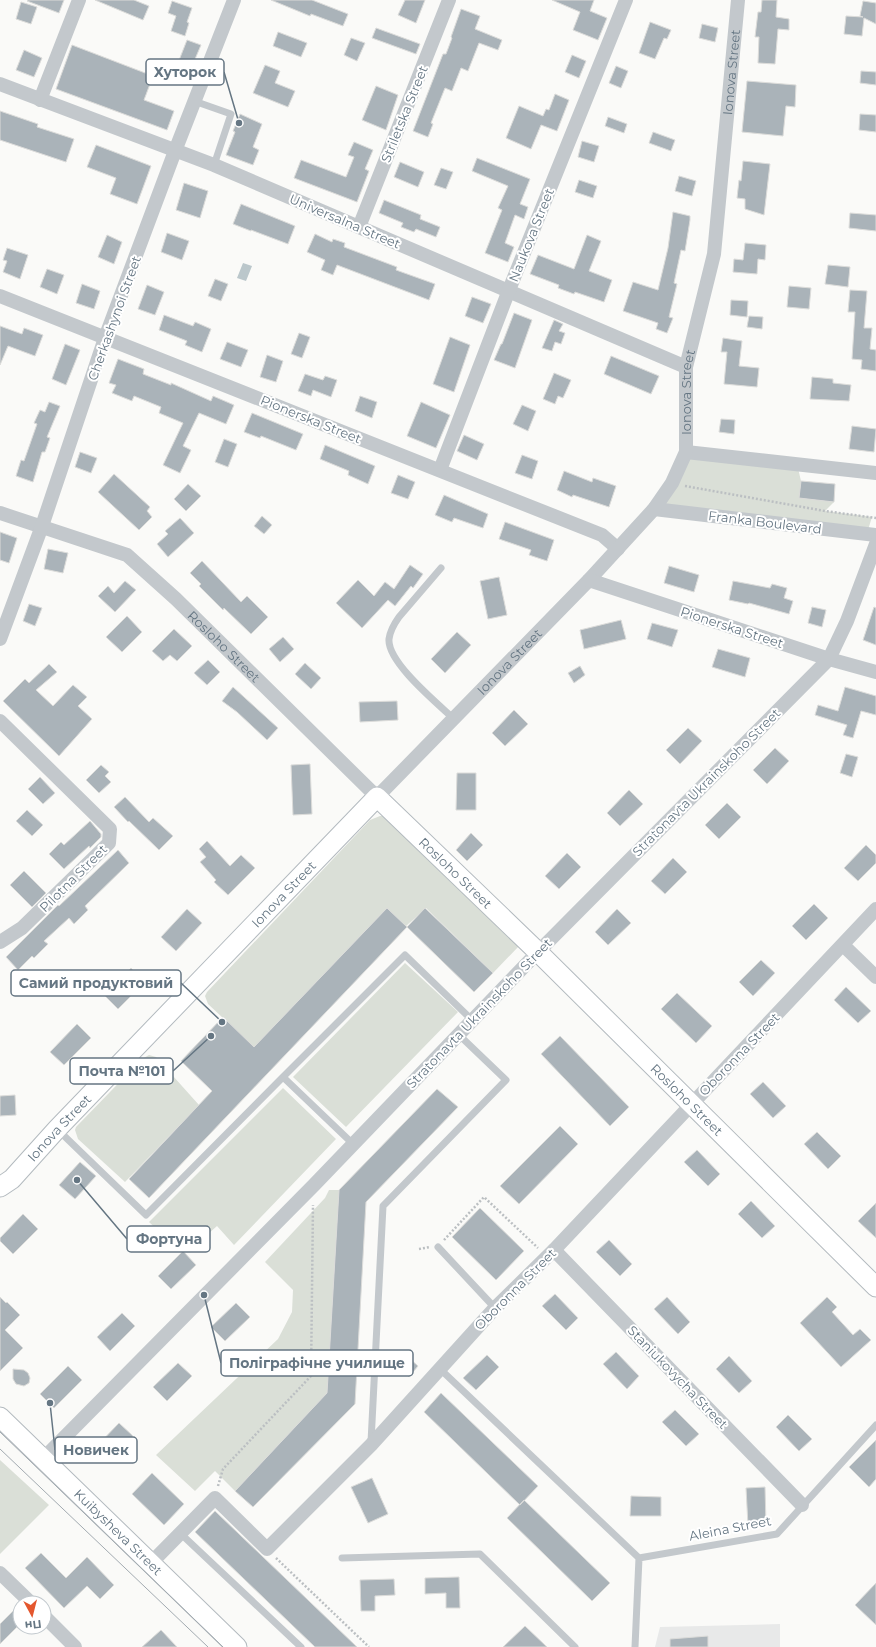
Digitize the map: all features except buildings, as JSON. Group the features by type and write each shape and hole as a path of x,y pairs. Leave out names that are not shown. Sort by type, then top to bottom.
{"street":[{"path":"40,100 79,0"},
{"name":"Cherkashynoi Street","path":"0,639 42,526 105,338 194,101 234,0"},
{"name":"Striletska Street","path":"359,227 449,0"},
{"name":"Naukova Street","path":"440,470 509,290 626,0"},
{"name":"Ionova Street","path":"0,1187 12,1179 57,1129 590,580 654,509 672,484 686,452 686,367 714,254 738,0"},
{"name":"Universalna Street","path":"0,84 214,165 686,367"},
{"name":"Pionerska Street","path":"0,296 602,535 618,549"},
{"path":"686,452 876,473"},
{"name":"Franka Boulevard","path":"654,509 876,535"},
{"name":"Rosloho Street","path":"0,513 127,555 176,598 377,798 538,952 876,1287"},
{"name":"Stratonavta Ukrainskoho Street","path":"44,1458 314,1184 471,1019 829,659 847,621 876,544"},
{"name":"Pionerska Street","path":"590,580 829,659 876,672"},
{"name":"Pilotna Street","path":"0,721 110,828 109,843 22,928 0,942"},
{"name":"Oboronna Street","path":"266,1549 371,1444 495,1308 551,1253 876,909"},
{"path":"843,945 876,977"},
{"name":"Staniukovycha Street","path":"551,1253 802,1505"},
{"name":"Kuibysheva Street","path":"0,1417 44,1458 237,1647"},
{"path":"151,1563 215,1498 266,1549"},
{"path":"0,1573 23,1595"},
{"path":"52,1624 75,1647"}],"lane":[{"path":"194,101 232,114 214,165"},
{"path":"441,568 393,625 389,640 392,654 401,668 454,719"},
{"path":"57,1129 146,1215 404,955 471,1019"},
{"path":"371,1444 383,1206 506,1080 458,1034"},
{"path":"283,1077 352,1143"},
{"path":"438,1246 495,1308"},
{"path":"439,1368 639,1558 635,1647"},
{"name":"Aleina Street","path":"639,1558 777,1534 876,1425"},
{"path":"180,1533 301,1647"},
{"path":"342,1558 480,1554 575,1647"}],"path":[{"path":"672,484 825,511 876,518"},
{"path":"215,1498 223,1469 311,1376 314,1184"},
{"path":"419,1249 438,1246 484,1197 551,1253"},
{"path":"266,1549 369,1647"}],"shaded area":[{"path":"243,263 252,266 246,281 237,278"},
{"path":"686,452 797,464 801,481 799,498 834,502 825,511 872,517 867,533 654,509"},
{"path":"380,816 385,816 519,946 493,973 426,908 406,926 387,908 254,1047 208,1004 205,996 207,992 370,820"},
{"path":"405,963 458,1012 346,1127 293,1077"},
{"path":"149,1055 156,1057 199,1105 125,1182 78,1139 75,1130 76,1127 142,1059"},
{"path":"283,1088 336,1139 234,1245 217,1226 198,1243 185,1232 172,1244 149,1222"},
{"path":"329,1190 339,1190 327,1393 235,1491 215,1471 195,1491 156,1455 278,1339 292,1312 293,1290 265,1262 325,1198"},
{"path":"0,1460 49,1505 0,1554"},
{"path":"780,1624 780,1647 655,1647 660,1627"}],"tram line":[{"path":"0,1432 223,1647"},
{"path":"0,1449 208,1647"}],"place":[{"name":"Хуторок","path":"239,123"},
{"name":"Самий продуктовий","path":"222,1022"},
{"name":"Почта №101","path":"211,1036"},
{"name":"Фортуна","path":"77,1180"},
{"name":"Поліграфічне училище","path":"204,1295"},
{"name":"Новичек","path":"50,1403"}]}
